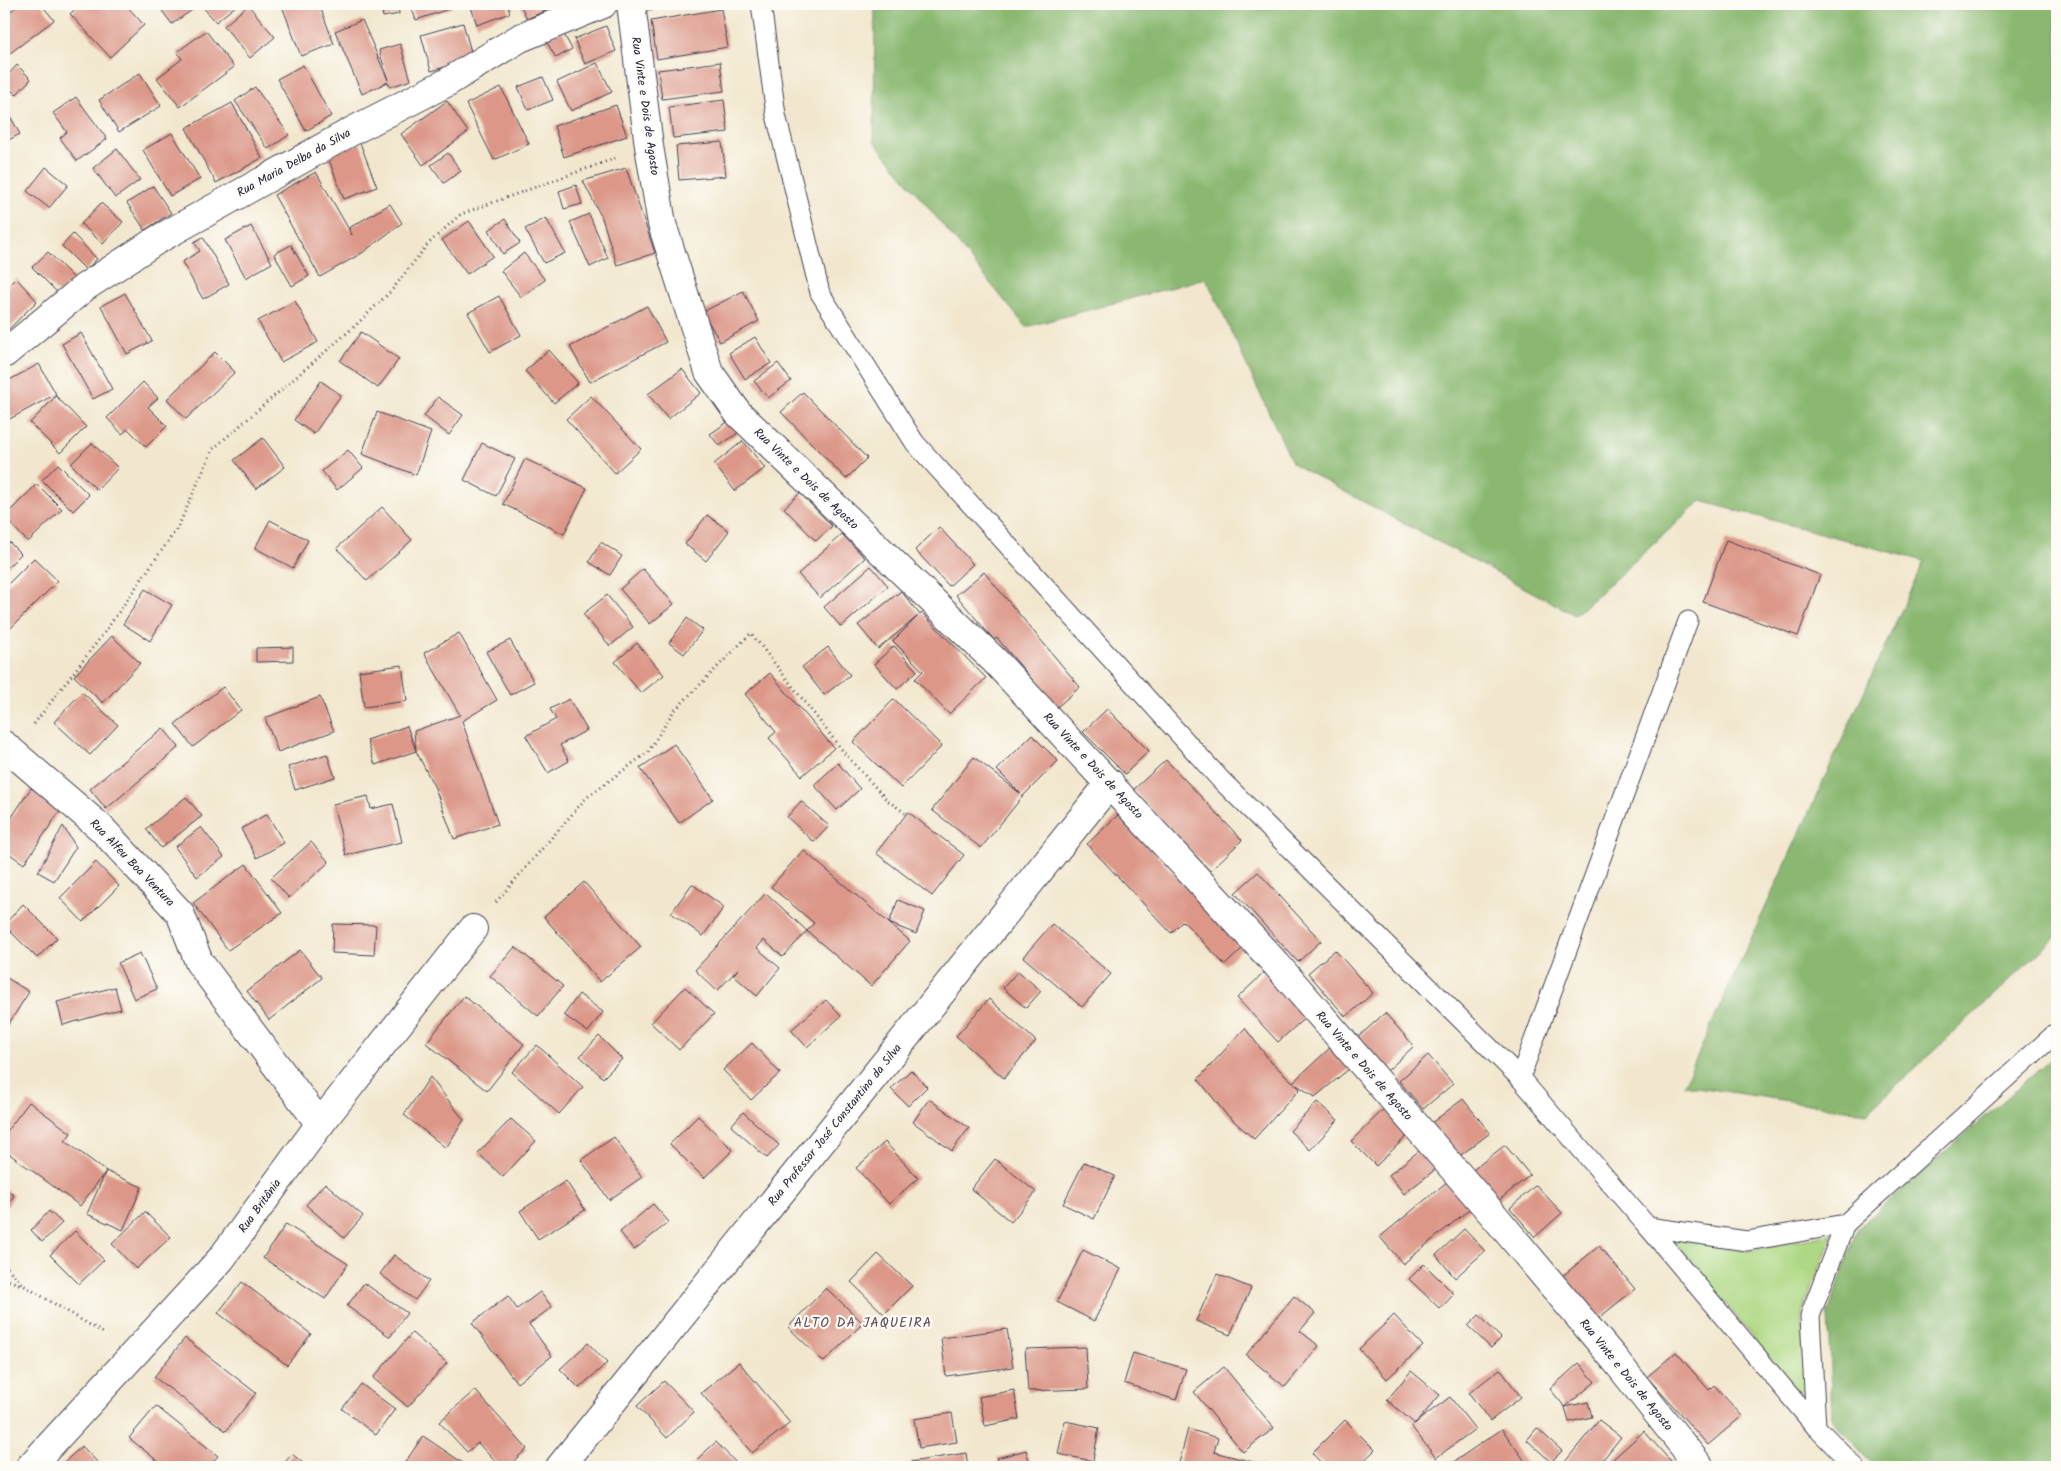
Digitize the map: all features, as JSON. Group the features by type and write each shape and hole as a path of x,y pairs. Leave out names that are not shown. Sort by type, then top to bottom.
{"street":[{"name":"Rua Maria Delba da Silva","path":"4,354 85,287 157,240 354,130 446,83 520,38 603,4"},
{"name":"Rua Vinte e Dois de Agosto","path":"631,4 649,146 662,224 709,372 738,413 995,662 1110,783 1277,965 1496,1218 1616,1362 1700,1467"},
{"name":"Rua Alfeu Boa Ventura","path":"6,754 101,828 180,913 199,962 320,1124"},
{"name":"Rua Professor José Constantino da Silva","path":"560,1467 1110,783"},
{"name":"Rua Britânia","path":"30,1467 221,1259 320,1124 472,929"}],"lane":[{"path":"761,4 776,114 820,293 915,443 1220,779 1520,1078 1648,1226 1816,1427 1855,1467"},
{"path":"1520,1078 1688,621"},
{"path":"1816,1427 1810,1316 1845,1224 2057,1032"},
{"path":"1648,1226 1747,1241 1845,1224"}],"path":[{"path":"6,754 104,633 178,527 213,449 355,326 392,290 428,244 460,214 649,146"},
{"path":"472,929 586,798 648,752 673,712 751,633 846,755 886,800 905,813"},
{"path":"4,1264 23,1285"},
{"path":"4,1279 23,1285 136,1352"}],"green space":[{"path":"875,4 2057,4 2057,936 1867,1113 1684,1085 1924,561 1701,501 1575,615 1293,464 1206,278 1026,327 874,141"},
{"path":"2057,1054 2057,1467 1876,1467 1832,1421 1828,1314 1858,1228"},
{"path":"1833,1234 1801,1316 1808,1404 1672,1238 1748,1251"}],"building":[{"path":"20,4 41,4 54,20 5,57 4,16"},
{"path":"80,4 125,4 144,25 110,57 70,14"},
{"path":"157,4 191,4 195,8 172,24"},
{"path":"200,4 238,4 216,22"},
{"path":"287,4 319,4 334,44 301,56 282,6"},
{"path":"381,4 398,4 399,14 383,17"},
{"path":"410,4 450,4 452,8 416,20"},
{"path":"470,4 507,4 510,13 477,25"},
{"path":"520,4 560,4 527,19"},
{"path":"646,4 684,4 685,5 647,10"},
{"path":"248,5 275,37 250,58 224,26"},
{"path":"721,9 728,47 657,59 651,21"},
{"path":"362,20 388,80 379,50 400,44 411,80 390,87 388,82 362,94 335,31"},
{"path":"463,23 473,59 431,71 421,35"},
{"path":"606,26 616,51 585,64 574,39"},
{"path":"206,31 234,67 180,107 157,78 182,59 177,52"},
{"path":"562,31 572,49 556,58 545,39"},
{"path":"720,62 724,91 662,99 658,70"},
{"path":"597,63 612,92 571,111 557,82"},
{"path":"17,65 31,79 16,95 4,83 4,79"},
{"path":"303,65 331,116 306,131 277,79"},
{"path":"140,73 161,106 119,132 99,100"},
{"path":"543,77 553,100 528,110 518,87"},
{"path":"255,87 289,135 268,149 235,101"},
{"path":"501,87 529,144 494,160 466,104"},
{"path":"76,97 107,139 77,161 60,138 67,132 53,113"},
{"path":"724,100 728,132 673,138 669,107"},
{"path":"447,101 468,132 423,165 401,134"},
{"path":"232,103 262,158 216,183 186,128"},
{"path":"4,105 20,134 5,142 4,140"},
{"path":"616,105 627,136 564,157 554,126"},
{"path":"172,133 200,179 170,196 143,150"},
{"path":"722,142 726,176 679,180 676,146"},
{"path":"360,143 377,187 344,199 327,155"},
{"path":"117,149 140,180 115,198 93,168"},
{"path":"448,153 461,171 444,183 431,165"},
{"path":"46,167 68,185 49,208 27,191"},
{"path":"626,168 655,253 617,265 602,218 583,181"},
{"path":"316,172 352,235 349,228 390,204 402,223 362,253 320,277 274,195"},
{"path":"576,185 582,204 564,209 559,191"},
{"path":"153,186 171,213 145,230 127,203"},
{"path":"101,203 123,222 103,244 81,224"},
{"path":"589,214 608,258 590,267 570,222"},
{"path":"546,218 565,253 544,263 525,229"},
{"path":"505,219 520,243 503,254 489,230"},
{"path":"469,221 493,256 467,274 442,240"},
{"path":"251,226 272,263 246,278 225,240"},
{"path":"73,234 97,259 86,270 62,246"},
{"path":"203,237 229,284 203,299 182,262 200,251 194,242"},
{"path":"291,245 309,276 292,286 274,254"},
{"path":"48,252 74,278 59,294 32,267"},
{"path":"524,253 545,280 521,297 501,271"},
{"path":"16,278 37,301 4,334 4,290"},
{"path":"743,291 759,321 720,342 703,312"},
{"path":"125,293 152,341 127,354 101,306"},
{"path":"499,296 521,335 490,352 468,313"},
{"path":"295,301 318,342 281,362 258,321"},
{"path":"647,306 666,342 590,382 570,347"},
{"path":"361,332 399,359 378,388 340,361"},
{"path":"81,333 112,389 93,399 62,344"},
{"path":"755,337 771,363 745,379 729,353"},
{"path":"549,350 578,383 554,403 525,371"},
{"path":"215,352 235,372 186,419 167,399"},
{"path":"778,363 791,381 768,398 754,381"},
{"path":"39,364 56,394 6,421 4,417 4,383"},
{"path":"682,369 701,393 668,419 648,394"},
{"path":"321,381 341,395 314,434 294,420"},
{"path":"143,382 158,398 148,407 167,426 146,447 128,429 122,434 107,418"},
{"path":"803,392 867,458 846,479 781,412"},
{"path":"56,396 86,427 60,453 30,423"},
{"path":"591,396 641,449 615,473 566,419"},
{"path":"438,397 463,415 449,435 424,416"},
{"path":"377,412 431,432 416,475 362,454"},
{"path":"729,421 738,433 719,446 710,434"},
{"path":"263,438 285,467 256,489 234,460"},
{"path":"743,441 765,468 735,491 714,464"},
{"path":"92,443 118,468 97,490 71,464"},
{"path":"482,443 515,459 496,496 464,480"},
{"path":"348,450 363,468 337,490 322,471"},
{"path":"525,459 587,488 564,534 503,504"},
{"path":"58,464 89,495 73,511 42,480"},
{"path":"37,484 62,509 28,542 4,517"},
{"path":"800,493 832,526 816,541 784,508"},
{"path":"382,507 412,540 367,581 337,548"},
{"path":"707,515 729,531 706,561 685,544"},
{"path":"270,520 308,540 293,568 255,548"},
{"path":"939,527 973,564 949,586 915,550"},
{"path":"842,534 865,558 820,598 798,574"},
{"path":"4,537 21,554 4,571"},
{"path":"1726,540 1820,575 1798,636 1703,602"},
{"path":"601,542 622,556 610,575 589,562"},
{"path":"34,558 58,581 11,628 4,621 4,588"},
{"path":"871,566 888,586 841,627 824,607"},
{"path":"643,569 674,604 650,624 620,589"},
{"path":"984,572 1080,687 1056,708 997,638 994,640 956,595"},
{"path":"145,589 172,605 150,641 123,624"},
{"path":"901,591 920,615 922,613 986,678 949,714 915,679 923,671 893,641 918,616 878,649 858,625"},
{"path":"607,595 633,627 610,646 583,614"},
{"path":"687,618 703,630 684,654 669,643"},
{"path":"459,633 497,700 462,721 498,824 454,839 435,788 416,751 414,731 460,715 424,653"},
{"path":"112,636 140,663 103,703 74,676"},
{"path":"510,640 534,682 510,695 486,652"},
{"path":"637,643 664,675 641,693 615,662"},
{"path":"894,646 917,671 897,689 874,664"},
{"path":"293,647 293,661 256,662 256,648"},
{"path":"828,647 850,675 824,695 802,667"},
{"path":"402,665 407,701 364,707 359,671"},
{"path":"770,673 834,748 802,776 769,738 776,732 745,694"},
{"path":"223,687 241,710 193,747 175,724"},
{"path":"82,692 118,725 90,755 54,722"},
{"path":"320,697 334,731 278,752 265,718"},
{"path":"569,699 587,730 560,745 569,761 548,773 526,736 556,719 550,709"},
{"path":"894,699 942,746 901,788 853,742"},
{"path":"1107,709 1149,751 1125,774 1083,732"},
{"path":"407,726 416,751 375,765 367,740"},
{"path":"163,728 179,747 106,809 90,789"},
{"path":"1032,735 1058,761 1023,796 981,848 932,810 974,757 1021,794 997,770"},
{"path":"674,744 713,799 679,823 640,768"},
{"path":"327,754 335,777 295,790 288,767"},
{"path":"1166,760 1242,840 1210,871 1133,790"},
{"path":"838,763 860,789 837,810 814,785"},
{"path":"31,788 62,808 24,864 4,850 4,829"},
{"path":"368,796 371,809 393,804 402,842 346,855 333,804"},
{"path":"186,797 202,816 161,848 146,829"},
{"path":"801,801 829,826 814,842 787,817"},
{"path":"908,812 964,855 932,896 876,853"},
{"path":"267,814 284,843 257,858 241,829"},
{"path":"1118,815 1244,947 1225,965 1183,921 1171,933 1087,844"},
{"path":"63,826 76,847 54,881 38,872"},
{"path":"201,827 224,857 197,877 175,847"},
{"path":"311,842 329,862 289,898 271,878"},
{"path":"803,850 910,941 871,986 807,931 814,923 771,887"},
{"path":"96,862 119,886 83,922 60,898"},
{"path":"246,864 282,913 228,950 193,903"},
{"path":"1258,872 1321,941 1298,962 1235,893"},
{"path":"584,882 641,947 600,982 544,917"},
{"path":"692,884 724,907 703,936 671,913"},
{"path":"766,893 807,931 783,957 764,940 757,948 780,968 757,996 733,975 739,968 717,991 695,970"},
{"path":"898,900 925,911 916,934 889,923"},
{"path":"23,904 57,938 37,958 4,925"},
{"path":"333,924 376,925 374,955 332,953"},
{"path":"1052,924 1111,974 1082,1007 1023,957"},
{"path":"515,947 563,986 538,1016 490,976"},
{"path":"300,950 322,978 269,1020 247,991"},
{"path":"1335,950 1373,993 1346,1017 1308,973"},
{"path":"140,953 157,989 134,999 118,963"},
{"path":"1018,971 1041,991 1026,1008 1003,988"},
{"path":"1266,971 1308,1015 1278,1042 1237,998"},
{"path":"4,976 29,992 6,1028 4,1026"},
{"path":"115,987 121,1009 63,1025 57,1002"},
{"path":"685,987 714,1014 679,1050 651,1023"},
{"path":"579,994 603,1012 588,1032 564,1015"},
{"path":"464,996 524,1044 487,1091 426,1043"},
{"path":"989,999 1036,1041 1004,1078 956,1036"},
{"path":"826,1000 841,1016 807,1047 791,1030"},
{"path":"1385,1013 1414,1046 1387,1071 1357,1038"},
{"path":"1245,1028 1271,1062 1293,1082 1331,1047 1349,1069 1315,1097 1294,1083 1300,1089 1254,1139 1225,1113 1198,1079"},
{"path":"599,1036 622,1059 603,1078 580,1056"},
{"path":"752,1043 780,1073 751,1100 723,1070"},
{"path":"537,1045 583,1087 559,1114 512,1072"},
{"path":"1428,1055 1453,1084 1423,1109 1399,1081"},
{"path":"911,1070 927,1087 908,1106 891,1089"},
{"path":"430,1077 464,1120 446,1148 404,1115"},
{"path":"929,1099 969,1128 952,1151 913,1122"},
{"path":"1463,1099 1490,1133 1457,1158 1430,1124"},
{"path":"29,1102 71,1133 65,1141 106,1171 80,1206 4,1150 4,1135"},
{"path":"1317,1102 1338,1120 1310,1150 1290,1131"},
{"path":"1385,1108 1410,1133 1376,1166 1351,1141"},
{"path":"743,1112 779,1145 767,1158 731,1126"},
{"path":"698,1116 733,1150 704,1178 670,1144"},
{"path":"511,1119 536,1141 503,1177 478,1153"},
{"path":"614,1137 642,1177 609,1200 581,1160"},
{"path":"885,1142 918,1178 889,1204 856,1168"},
{"path":"1505,1145 1530,1175 1498,1201 1473,1170"},
{"path":"1425,1146 1441,1165 1404,1194 1389,1175"},
{"path":"995,1159 1036,1192 1011,1222 971,1189"},
{"path":"1084,1162 1115,1176 1094,1219 1063,1204"},
{"path":"106,1171 142,1187 123,1230 87,1214"},
{"path":"566,1181 585,1210 538,1239 520,1211"},
{"path":"1448,1181 1471,1208 1403,1264 1380,1237"},
{"path":"325,1183 363,1216 344,1238 306,1205"},
{"path":"1536,1185 1562,1213 1535,1237 1510,1208"},
{"path":"4,1189 14,1195 4,1211"},
{"path":"653,1204 669,1222 634,1250 620,1232"},
{"path":"49,1211 62,1223 42,1242 31,1230"},
{"path":"145,1212 171,1237 136,1269 112,1244"},
{"path":"286,1224 348,1264 325,1299 263,1258"},
{"path":"1464,1229 1485,1251 1455,1278 1436,1255"},
{"path":"75,1231 104,1260 79,1284 50,1255"},
{"path":"1599,1246 1635,1289 1595,1321 1560,1278"},
{"path":"1083,1250 1121,1269 1094,1321 1057,1302"},
{"path":"878,1254 912,1286 884,1314 851,1282"},
{"path":"394,1255 429,1281 415,1300 380,1274"},
{"path":"1424,1264 1454,1294 1440,1309 1409,1279"},
{"path":"1217,1274 1251,1288 1230,1335 1196,1321"},
{"path":"242,1282 311,1334 287,1365 218,1313"},
{"path":"364,1283 407,1313 390,1337 347,1306"},
{"path":"826,1288 863,1323 824,1362 788,1327"},
{"path":"540,1292 552,1307 529,1324 552,1356 517,1383 472,1323 508,1296 517,1309"},
{"path":"1294,1296 1315,1313 1300,1331 1319,1346 1285,1387 1246,1355"},
{"path":"1394,1315 1423,1346 1387,1379 1359,1349"},
{"path":"1479,1315 1501,1338 1491,1348 1468,1326"},
{"path":"1007,1329 1013,1367 946,1376 941,1338"},
{"path":"412,1333 447,1363 408,1407 373,1378"},
{"path":"185,1338 256,1393 226,1431 154,1377"},
{"path":"588,1343 607,1363 579,1388 560,1369"},
{"path":"1086,1347 1088,1389 1028,1391 1025,1349"},
{"path":"1676,1352 1709,1390 1714,1385 1742,1416 1708,1445 1647,1377"},
{"path":"1133,1353 1186,1369 1176,1400 1124,1383"},
{"path":"739,1362 790,1423 752,1453 701,1393"},
{"path":"1579,1363 1595,1382 1565,1407 1550,1389"},
{"path":"1224,1367 1274,1428 1243,1452 1194,1392"},
{"path":"1500,1369 1521,1397 1490,1421 1469,1393"},
{"path":"1411,1371 1440,1395 1415,1424 1387,1400"},
{"path":"664,1381 694,1412 667,1438 637,1406"},
{"path":"361,1384 395,1409 376,1435 342,1409"},
{"path":"475,1390 527,1449 507,1467 500,1467 478,1443 467,1452 439,1422"},
{"path":"1014,1390 1019,1419 985,1426 979,1397"},
{"path":"1450,1397 1475,1429 1436,1458 1411,1426"},
{"path":"1588,1402 1592,1417 1569,1422 1565,1407"},
{"path":"156,1406 218,1456 208,1467 165,1467 129,1438"},
{"path":"952,1413 957,1442 919,1448 914,1419"},
{"path":"1345,1420 1375,1450 1357,1467 1325,1467 1312,1453"},
{"path":"1599,1420 1621,1437 1597,1467 1569,1467 1564,1463"},
{"path":"1065,1421 1099,1428 1093,1461 1058,1454"},
{"path":"1537,1428 1562,1451 1551,1462 1527,1440"},
{"path":"1188,1429 1218,1438 1214,1452 1264,1465 1263,1467 1178,1467"},
{"path":"1502,1429 1529,1467 1454,1467 1452,1463"},
{"path":"1644,1431 1677,1467 1618,1467 1612,1460"},
{"path":"423,1436 463,1463 460,1467 402,1467"},
{"path":"716,1442 740,1467 699,1467 694,1462"},
{"path":"82,1446 102,1467 59,1467"},
{"path":"1026,1450 1031,1467 1000,1467 997,1458"},
{"path":"966,1453 968,1467 912,1467 911,1462"},
{"path":"292,1454 308,1467 281,1467"}],"district":[{"name":"ALTO DA JAQUEIRA","path":"863,1323"}]}
